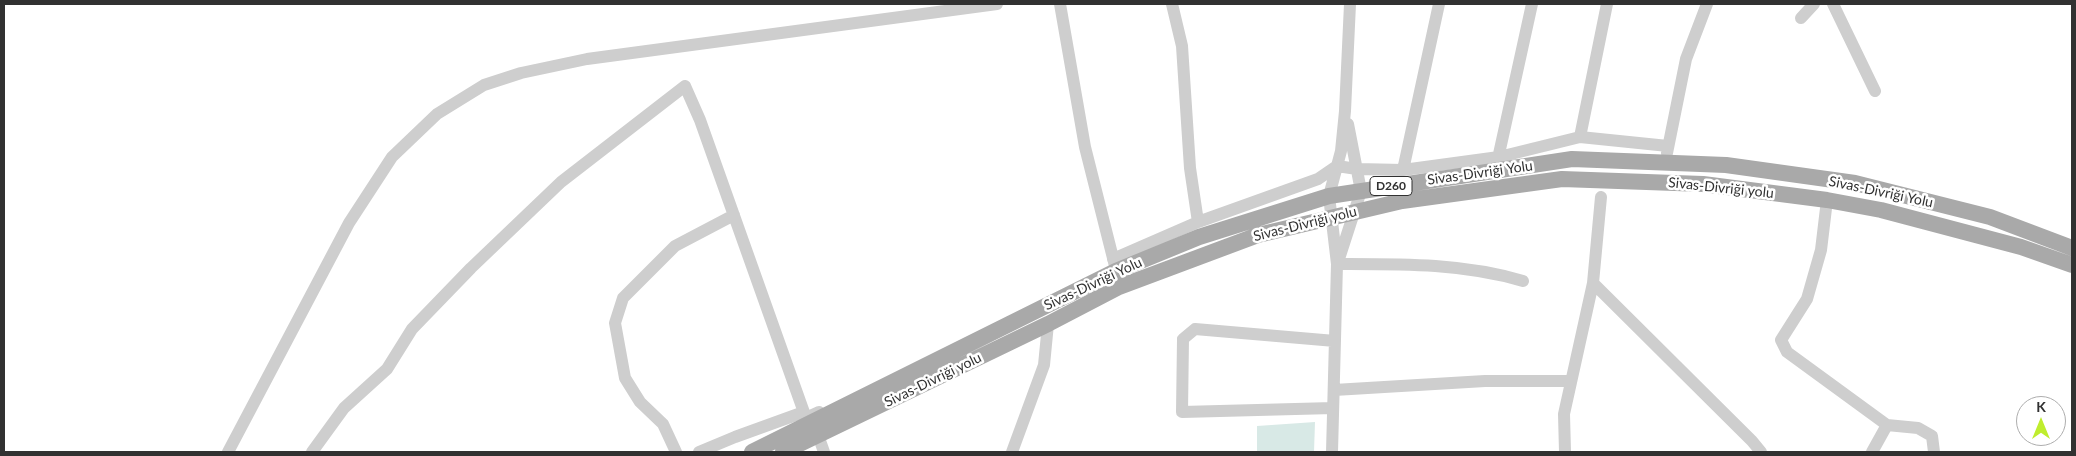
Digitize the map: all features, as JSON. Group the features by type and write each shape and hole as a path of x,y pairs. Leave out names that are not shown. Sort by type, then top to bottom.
{"main road":[{"name":"Sivas-Divriği Yolu","path":"752,452 1115,265 1329,196 1497,164 1572,159 1726,165 1854,183 1990,217 2072,248"},
{"name":"Sivas-Divriği yolu","path":"783,452 1048,324 1119,286 1258,235 1402,201 1562,180 1703,184 1828,200 1881,210 2020,247 2072,265"}],"street":[{"path":"228,452 349,223 392,157 437,114 484,85 521,73 587,59 997,4"},
{"path":"1060,4 1085,147 1115,265"},
{"path":"1172,4 1182,46 1190,168 1198,222"},
{"path":"1332,452 1337,264 1333,217 1329,196 1341,151 1345,111 1350,4"},
{"path":"1402,170 1439,4"},
{"path":"1497,164 1532,4"},
{"path":"1580,136 1607,4"},
{"path":"1665,163 1686,59 1707,4"},
{"path":"1801,18 1814,4"},
{"path":"1834,4 1875,91"},
{"path":"312,452 344,408 387,369 412,329 471,268 561,182 685,86 700,120 806,418 1198,222 1318,180 1337,166 1357,169 1402,170 1497,164 1580,136 1668,146"},
{"path":"1337,264 1361,191 1345,111"},
{"path":"1565,452 1564,414 1593,283 1601,197"},
{"path":"1828,200 1820,250 1807,298 1781,340 1787,352 1887,426 1918,428 1932,436 1934,452"},
{"path":"676,452 663,424 640,402 625,378 615,323 623,298 675,246 734,215"},
{"path":"1337,264 1426,264 1494,272 1524,281"},
{"path":"1593,283 1761,452"},
{"path":"1012,452 1044,365 1048,324"},
{"path":"1333,408 1182,412 1183,339 1196,329 1335,341"},
{"path":"1334,390 1485,381 1571,382"},
{"path":"699,452 804,412"},
{"path":"1872,452 1887,426"},
{"path":"818,435 824,452"}],"shaded area":[{"path":"1315,422 1314,452 1257,452 1257,426"}]}
